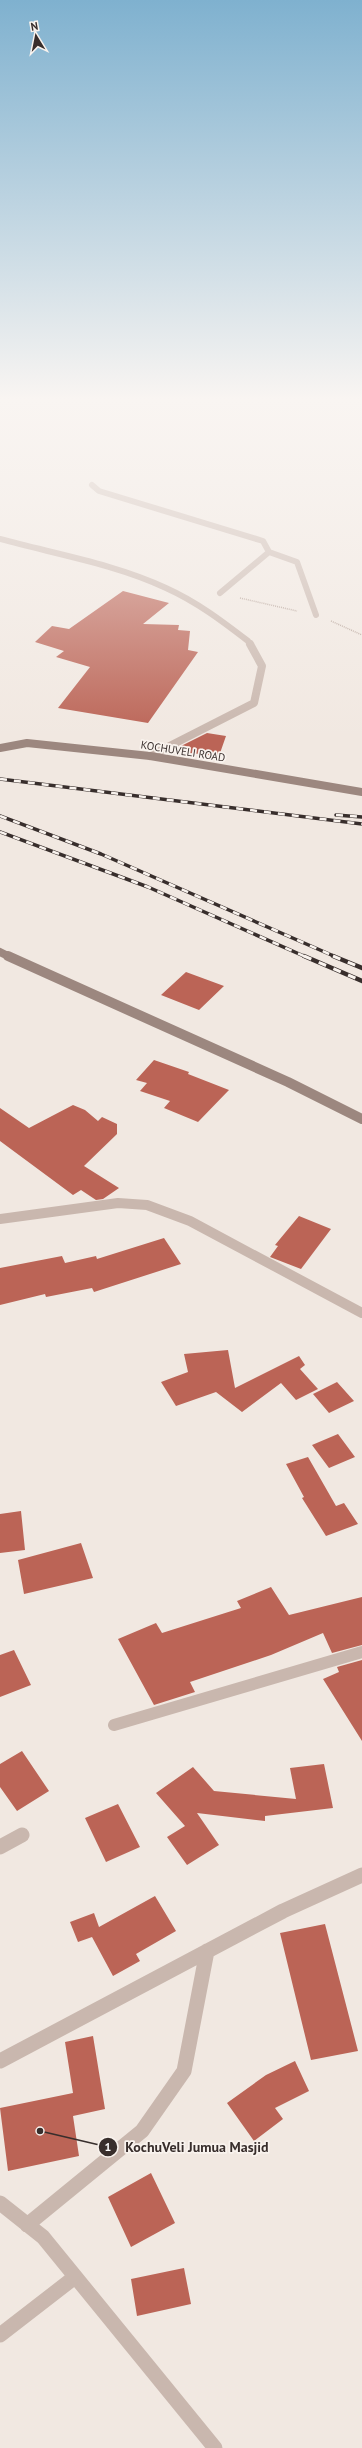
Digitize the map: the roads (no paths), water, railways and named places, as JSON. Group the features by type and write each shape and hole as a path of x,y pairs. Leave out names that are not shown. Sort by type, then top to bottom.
{"street":[{"path":"165,511 263,541 269,552 297,562 316,615"},
{"path":"0,539 122,572 166,588 211,612 248,641 262,666 254,703 150,756"},
{"path":"220,593 269,552"},
{"name":"KOCHUVELI ROAD","path":"0,748 27,743 150,756 362,792"},
{"path":"0,952 288,1082 362,1119"},
{"path":"0,1219 118,1203 147,1205 190,1221 362,1313"},
{"path":"114,1725 362,1652"},
{"path":"0,1847 22,1835"},
{"path":"0,2061 283,1911 362,1875"},
{"path":"27,2225 142,2131 184,2072 207,1951"},
{"path":"0,2202 43,2237 215,2448"},
{"path":"0,2334 75,2277"}],"railway":[{"path":"0,779 362,824"},
{"path":"336,815 362,817"},
{"path":"0,816 101,854 336,957"},
{"path":"0,832 148,887 306,957"},
{"path":"304,956 362,981"},
{"path":"333,956 362,968"}],"place":[{"name":"KochuVeli Jumua Masjid","path":"40,2131"}]}
